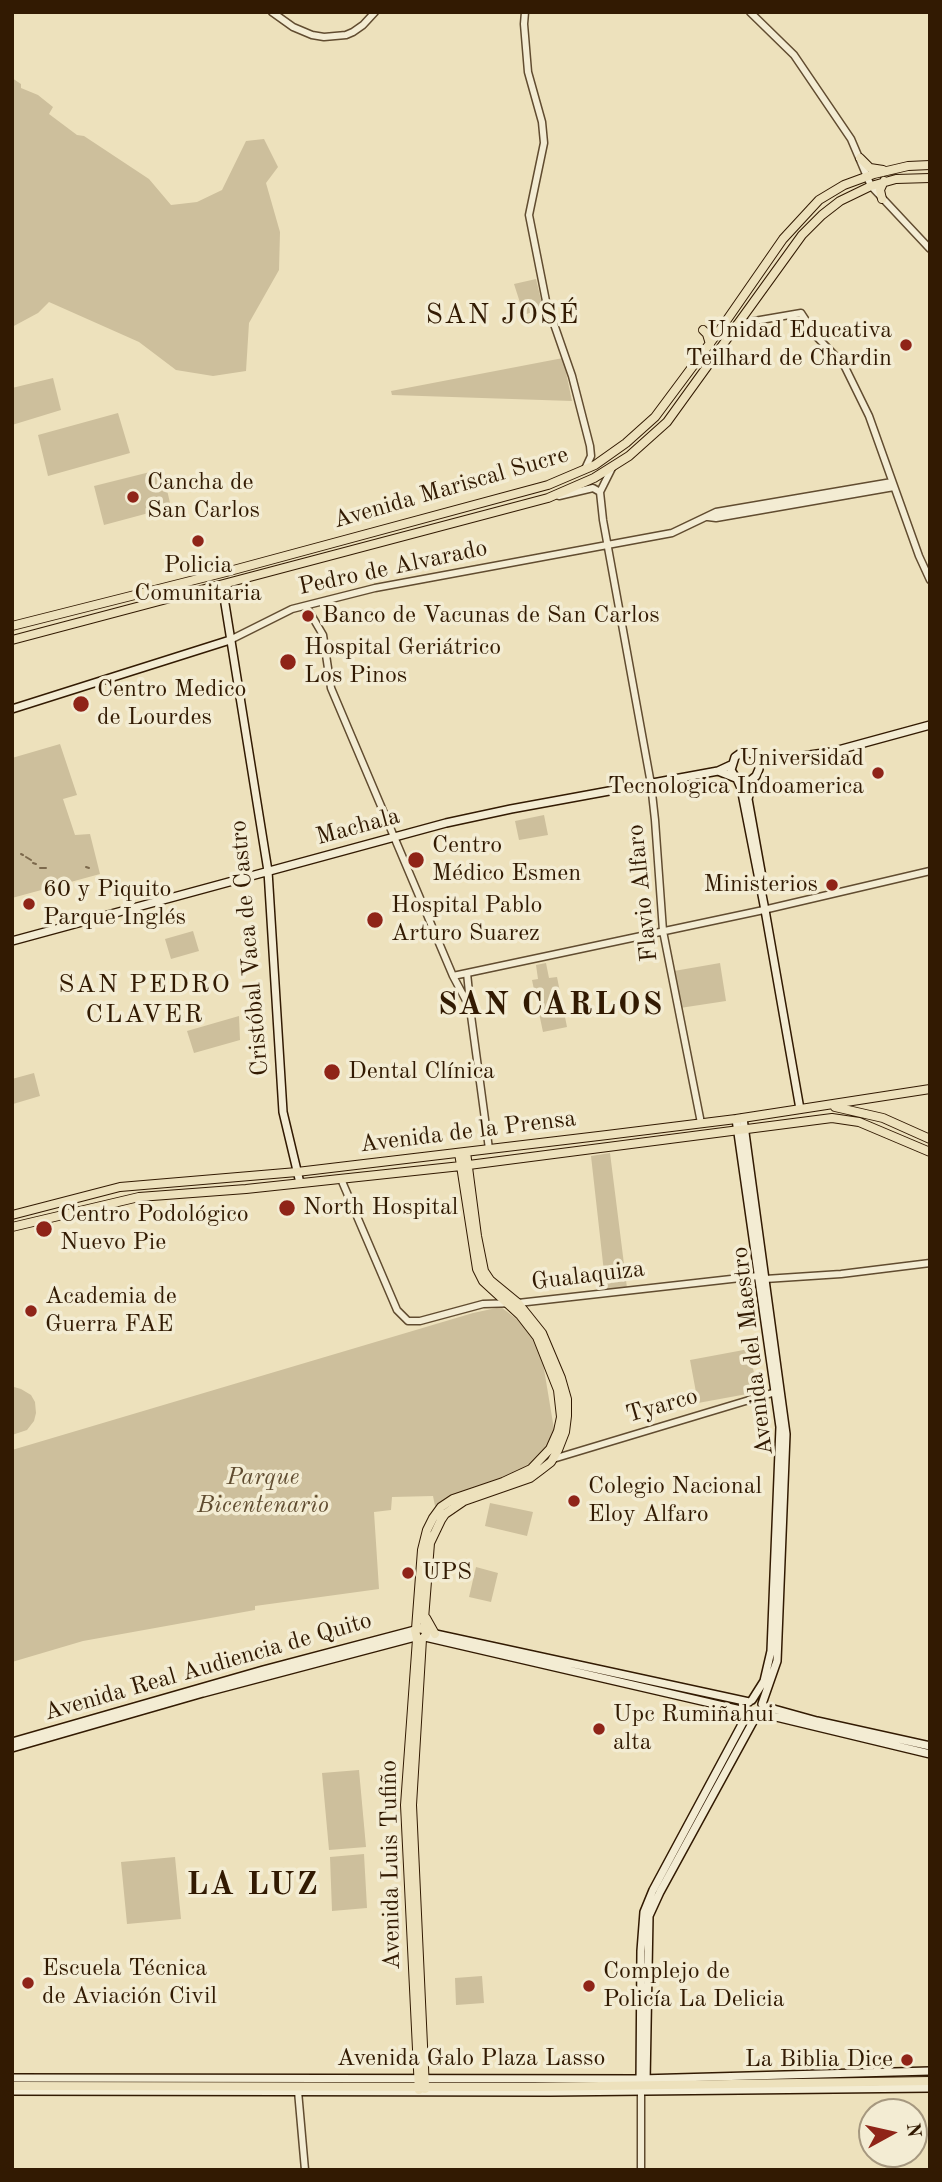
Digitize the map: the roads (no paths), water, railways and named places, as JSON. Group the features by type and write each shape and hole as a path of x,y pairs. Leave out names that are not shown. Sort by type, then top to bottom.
{"main road":[{"path":"860,158 871,169 889,170"},
{"path":"852,182 860,173 860,158"},
{"name":"Avenida Mariscal Sucre","path":"12,626 548,485 585,470 607,456 655,417 803,215 819,200 867,176 908,166 930,165"},
{"name":"Avenida Mariscal Sucre","path":"12,635 77,618 114,613 548,498 594,478 649,440 667,422 802,234 822,215 839,201 884,181 908,177 930,178"},
{"path":"882,199 880,190 884,181"},
{"path":"752,285 761,291"},
{"path":"740,302 749,307"},
{"path":"703,330 710,344"},
{"path":"316,546 319,558"},
{"name":"Cristóbal Vaca de Castro","path":"222,585 268,871 283,1112 300,1183"},
{"name":"Avenida Mariscal Sucre","path":"12,635 109,601"},
{"name":"Pedro de Alvarado","path":"12,709 230,640"},
{"path":"800,1109 741,788 731,765 738,754 747,752 775,760 831,752 930,725"},
{"path":"754,754 759,764 748,799 767,903 765,909"},
{"path":"718,771 747,781 775,760"},
{"name":"Machala","path":"12,941 473,817 718,771 731,765"},
{"name":"Avenida de la Prensa","path":"13,1213 120,1187 297,1172 739,1119 930,1089"},
{"path":"856,1101 858,1111"},
{"path":"821,1106 858,1111 897,1123 930,1139"},
{"path":"793,1123 812,1109"},
{"name":"Avenida del Maestro","path":"739,1119 781,1415 777,1661 762,1705 763,1712 752,1715 750,1701 764,1681 770,1661 777,1585"},
{"name":"Avenida de la Prensa","path":"14,1226 139,1197 465,1165 823,1119 859,1122 930,1152"},
{"name":"Avenida Luis Tufiño","path":"418,1636 424,1614 422,1550 427,1530 441,1507 468,1492 530,1478 552,1459 565,1432 566,1399 547,1342 518,1304 490,1280 484,1271 463,1152"},
{"name":"Avenida Luis Tufiño","path":"465,1165 477,1269 483,1281 534,1326 558,1390 561,1410 558,1431 541,1461 501,1486"},
{"path":"13,1213 14,1226"},
{"name":"Avenida Luis Tufiño","path":"422,2084 412,1883 405,1805 424,1570"},
{"path":"424,1614 435,1634"},
{"name":"Avenida Real Audiencia de Quito","path":"12,1742 263,1670 435,1634 690,1694 752,1715 772,1716 930,1754"},
{"name":"Avenida Real Audiencia de Quito","path":"12,1748 203,1692 418,1636 690,1694 750,1701 762,1705"},
{"path":"762,1705 817,1721 930,1746"},
{"path":"643,2084 643,1916 653,1890 669,1868 752,1715"},
{"name":"Avenida Galo Plaza Lasso","path":"643,2084 914,2072 930,2076"},
{"name":"Avenida Galo Plaza Lasso","path":"643,2084 930,2076"},
{"name":"Avenida Galo Plaza Lasso","path":"12,2084 298,2091 422,2084"},
{"name":"Avenida Galo Plaza Lasso","path":"12,2084 643,2084 930,2088"}],"street":[{"path":"272,12 293,27 324,37 353,32 375,12"},
{"path":"525,12 528,72 542,122 544,142 529,215 546,301 572,376 590,446 591,456 585,470"},
{"path":"750,12 794,55 851,139 871,186 930,249"},
{"path":"737,324 801,313 816,336 844,365 869,416 930,580"},
{"path":"590,446 596,455 607,456"},
{"path":"548,498 594,488 600,492 613,466"},
{"name":"Pedro de Alvarado","path":"230,640 245,635 281,614 404,581 672,533 708,517 716,518 893,485"},
{"name":"Flavio Alfaro","path":"600,492 651,784 663,931 701,1123"},
{"path":"306,606 323,635 331,688 453,976 470,1008"},
{"path":"453,976 930,871"},
{"path":"467,973 489,1149"},
{"name":"Gualaquiza","path":"341,1179 397,1310 406,1320 420,1321 483,1304 518,1304 762,1277 841,1274 930,1263"},
{"name":"Tyarco","path":"552,1459 779,1391"},
{"path":"641,2170 643,2084"},
{"path":"298,2091 305,2170"}],"waterway":[{"path":"26,857 31,860"},
{"path":"40,868 46,868"}],"place":[{"name":"Unidad Educativa Teilhard de Chardin","path":"906,345"},
{"name":"Cancha de San Carlos","path":"133,497"},
{"name":"Policia Comunitaria","path":"198,541"},
{"name":"Banco de Vacunas de San Carlos","path":"308,616"},
{"name":"Hospital Geriátrico Los Pinos","path":"288,662"},
{"name":"Centro Medico de Lourdes","path":"81,704"},
{"name":"Universidad Tecnologica Indoamerica","path":"878,773"},
{"name":"Centro Médico Esmen","path":"416,860"},
{"name":"Ministerios","path":"832,885"},
{"name":"60 y Piquito Parque Inglés","path":"29,904"},
{"name":"Hospital Pablo Arturo Suarez","path":"375,920"},
{"name":"Dental Clínica","path":"332,1072"},
{"name":"North Hospital","path":"287,1208"},
{"name":"Centro Podológico Nuevo Pie","path":"44,1229"},
{"name":"Academia de Guerra FAE","path":"31,1311"},
{"name":"Colegio Nacional Eloy Alfaro","path":"574,1501"},
{"name":"UPS","path":"408,1573"},
{"name":"Upc Rumiñahui alta","path":"599,1729"},
{"name":"Escuela Técnica de Aviación Civil","path":"28,1983"},
{"name":"Complejo de Policía La Delicia","path":"589,1986"},
{"name":"La Biblia Dice","path":"907,2060"}],"district":[{"name":"SAN JOSÉ","path":"503,316"},
{"name":"SAN PEDRO CLAVER","path":"145,1000"},
{"name":"SAN CARLOS","path":"551,1006"},
{"name":"LA LUZ","path":"253,1886"}],"park label":[{"name":"Parque Bicentenario","path":"263,1492"}]}
